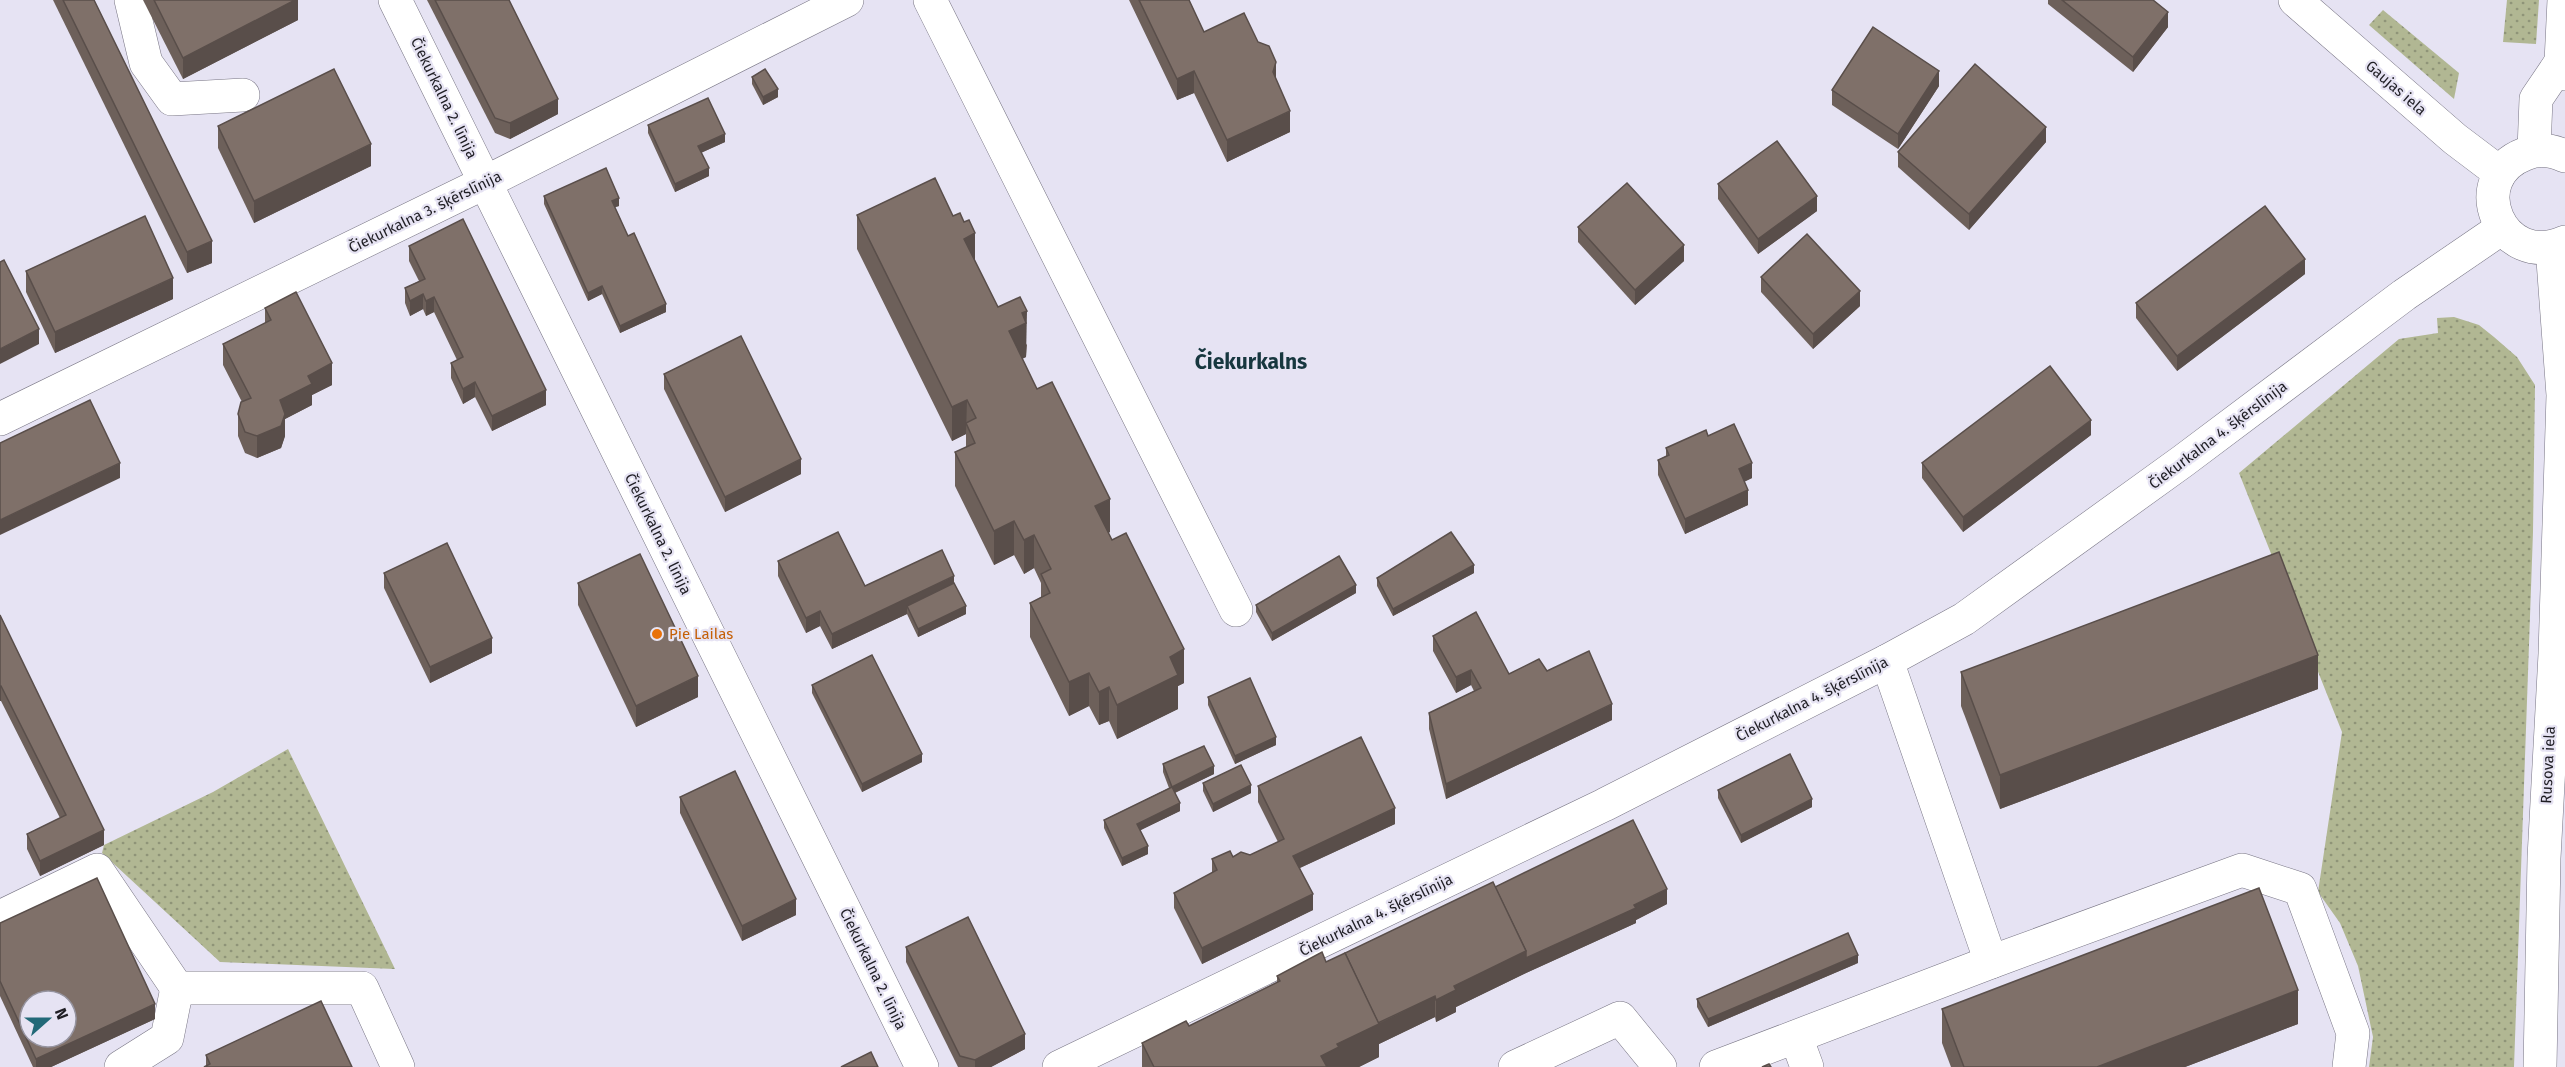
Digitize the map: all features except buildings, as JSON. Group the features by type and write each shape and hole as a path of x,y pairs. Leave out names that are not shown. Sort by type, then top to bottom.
{"street":[{"path":"131,0 146,63 172,99 243,95"},
{"name":"Čiekurkalna 2. līnija","path":"395,0 922,1067"},
{"name":"Čiekurkalna 3. šķērslīnija","path":"0,419 486,182 847,0"},
{"path":"930,0 1236,610"},
{"name":"Gaujas iela","path":"2295,0 2455,139 2500,173"},
{"path":"2558,244 2537,248 2524,245 2511,238 2495,215 2493,201 2494,186 2500,173 2514,158 2550,153 2536,99 2563,68 2564,0"},
{"name":"Čiekurkalna 4. šķērslīnija","path":"1059,1067 1604,805 1887,661 1964,619 2183,461 2404,295 2502,228"},
{"name":"Rusova iela","path":"2540,1067 2544,858 2555,654 2563,395 2558,244"},
{"path":"1887,661 1991,962"},
{"path":"0,916 97,870 177,988 167,1038 121,1067"},
{"path":"1716,1067 1802,1052 1991,962 2242,870 2300,889 2354,1032 2349,1067"},
{"path":"177,988 362,988 398,1067"},
{"path":"1515,1067 1620,1018 1660,1067"}],"green space":[{"path":"2507,0 2539,0 2536,44 2503,42"},
{"path":"2383,10 2459,73 2454,99 2369,25"},
{"path":"2454,317 2479,325 2494,337 2517,357 2535,385 2533,532 2514,1067 2369,1067 2373,1037 2358,966 2340,923 2318,892 2342,732 2239,473 2399,339 2438,333 2437,318"},
{"path":"288,749 395,969 220,962 102,853 104,845 213,792"}],"place":[{"name":"Pie Lailas","path":"657,634"}],"district":[{"name":"Čiekurkalns","path":"1251,362"}]}
